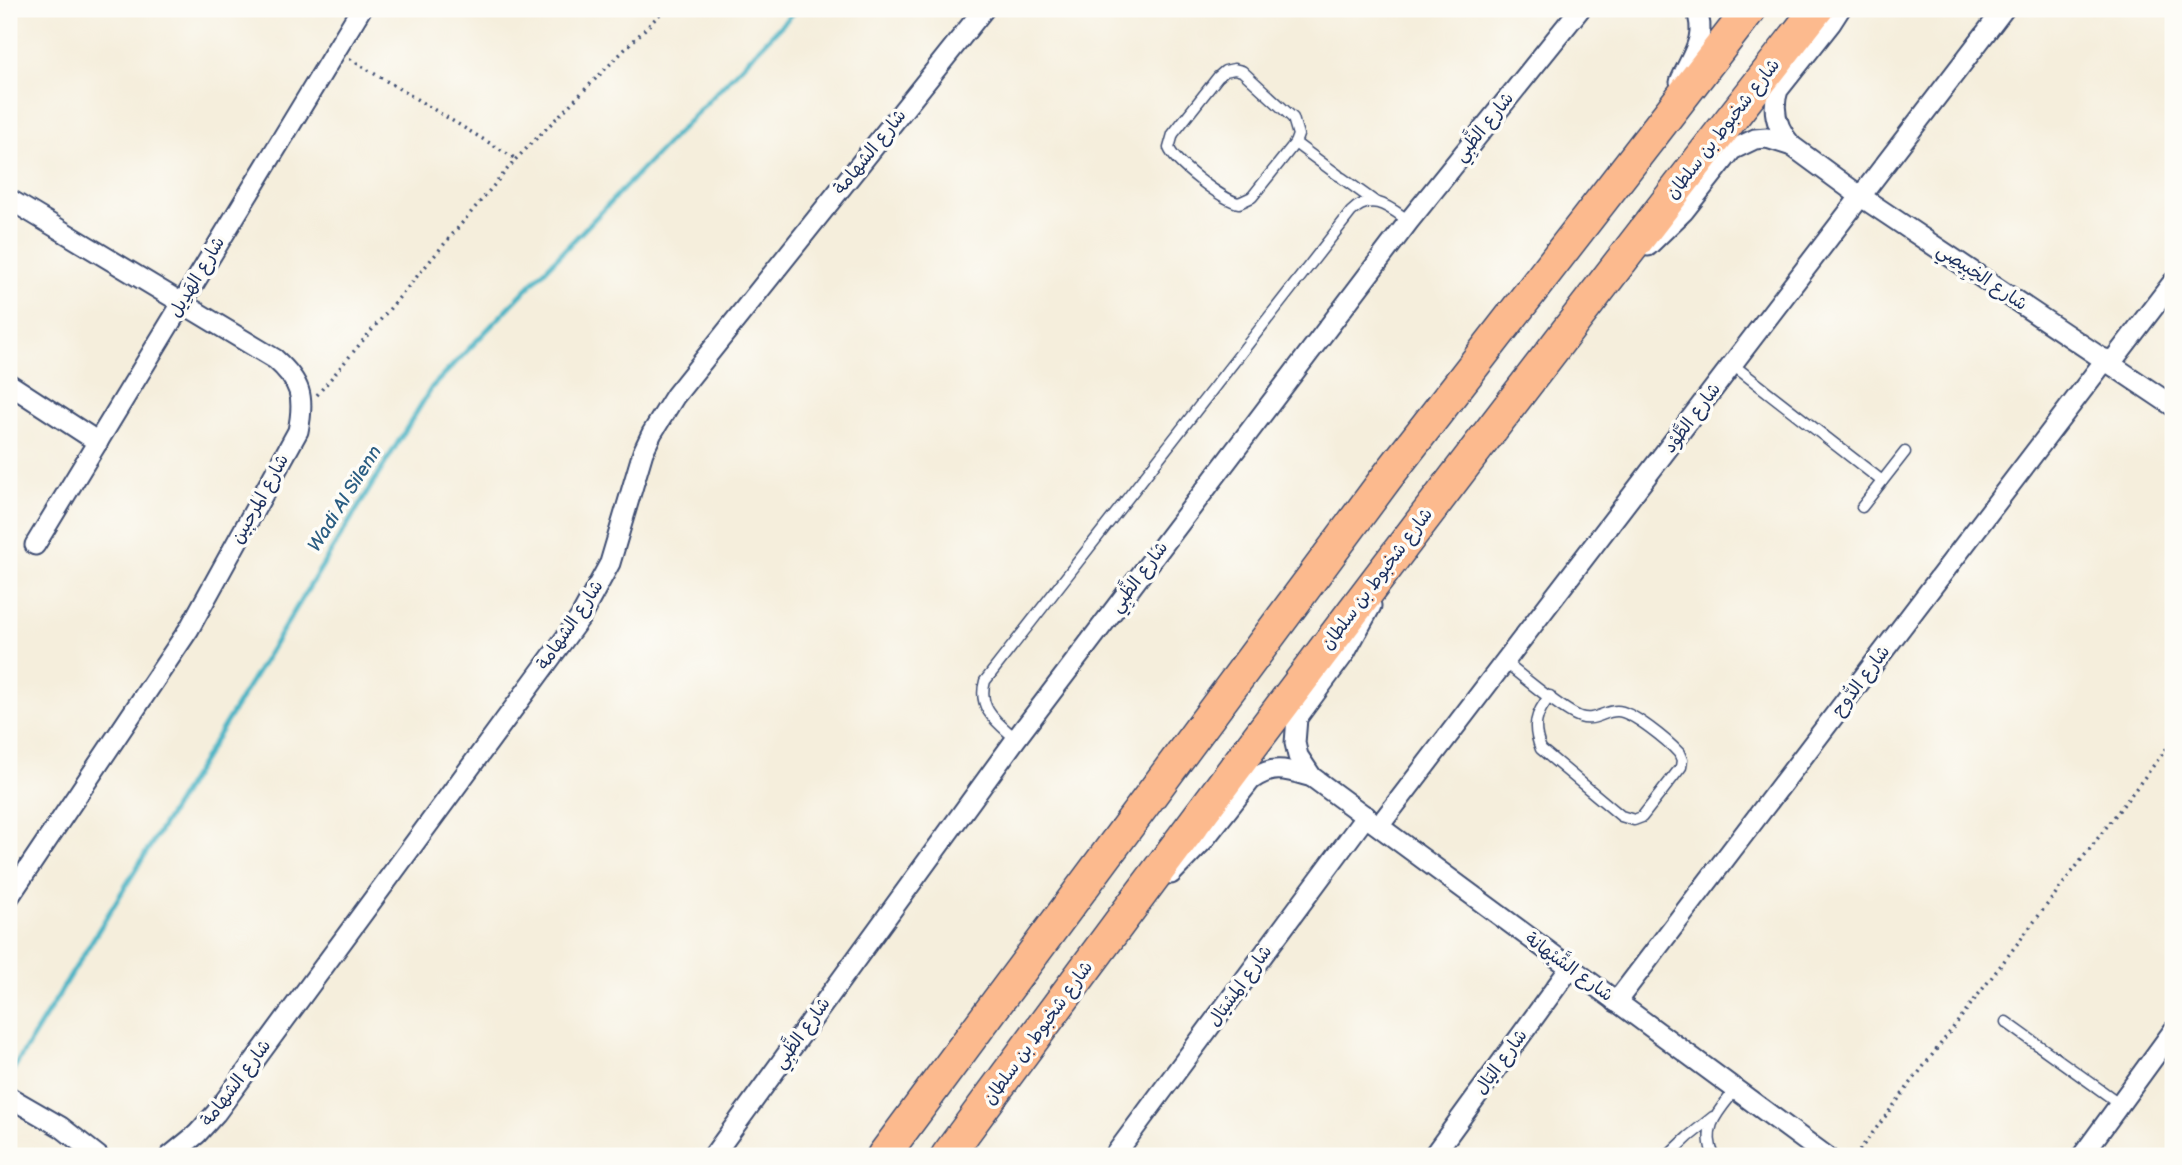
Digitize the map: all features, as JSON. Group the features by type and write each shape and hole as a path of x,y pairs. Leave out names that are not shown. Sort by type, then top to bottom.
{"main road":[{"path":"883,1156 1387,477 1749,9"},
{"name":"شارع شخبوط بن سلطان","path":"947,1156 1386,566 1817,9"}],"street":[{"name":"شارع الهَدِيل","path":"35,545 361,9"},
{"name":"شارع الشهامة","path":"170,1156 216,1114 580,618 610,563 643,452 675,396 984,9"},
{"name":"شارع الظَّبِي","path":"713,1156 1016,738 1409,221 1580,9"},
{"path":"1671,109 1701,37 1701,24 1696,9"},
{"name":"شارع الخِبِيصِي","path":"1792,146 1778,125 1775,100 1778,90 1840,9"},
{"name":"شارع الطَّوْد","path":"1372,821 1505,663 2004,9"},
{"name":"شارع الخِبِيصِي","path":"1612,272 1633,259 1667,228 1732,150 1755,139 1768,138 1792,146 1860,196 2173,406"},
{"path":"9,199 275,359 292,374 300,390 302,412"},
{"name":"شارع الدُّوح","path":"1616,1002 2108,361 2173,282"},
{"path":"9,384 98,442"},
{"name":"شارع المرحبين","path":"9,897 190,629 298,431 302,412"},
{"name":"شارع الشَّبْهانة","path":"1386,566 1378,591 1357,633 1297,718 1295,743 1298,756 1312,777 1826,1156"},
{"name":"شارع الشَّبْهانة","path":"1133,903 1187,858 1251,780 1272,769 1283,769 1312,777"},
{"name":"شارع المِسْيَال","path":"1114,1156 1372,821"},
{"name":"شارع اليَال","path":"1433,1156 1570,968"},
{"path":"2082,1156 2173,1031"},
{"path":"9,1097 61,1128 97,1156"}],"lane":[{"path":"1234,69 1242,71 1293,118 1298,135 1295,143 1252,197 1239,203 1232,202 1216,191 1172,155 1169,148 1173,134 1219,77 1225,71 1234,69"},
{"path":"1295,143 1374,201 1385,204 1409,221"},
{"path":"1016,738 986,710 982,696 985,681 1352,212 1362,203 1374,201"},
{"path":"1733,365 1882,481"},
{"path":"1862,507 1905,452"},
{"path":"1505,663 1549,696 1573,714 1586,719 1617,711 1629,714 1679,753 1681,767 1642,817 1634,820 1621,816 1541,749 1535,736 1535,722 1539,709 1549,696"},
{"path":"2006,1022 2120,1104"},
{"path":"1714,1156 1709,1144 1709,1129 1735,1089"},
{"path":"1668,1156 1716,1115"}],"path":[{"path":"302,412 516,159 665,9"},
{"path":"335,51 516,159"},
{"path":"1855,1156 2173,740"}],"waterway":[{"name":"Wadi Al Silenn","path":"9,1076 432,387 797,9"}]}
